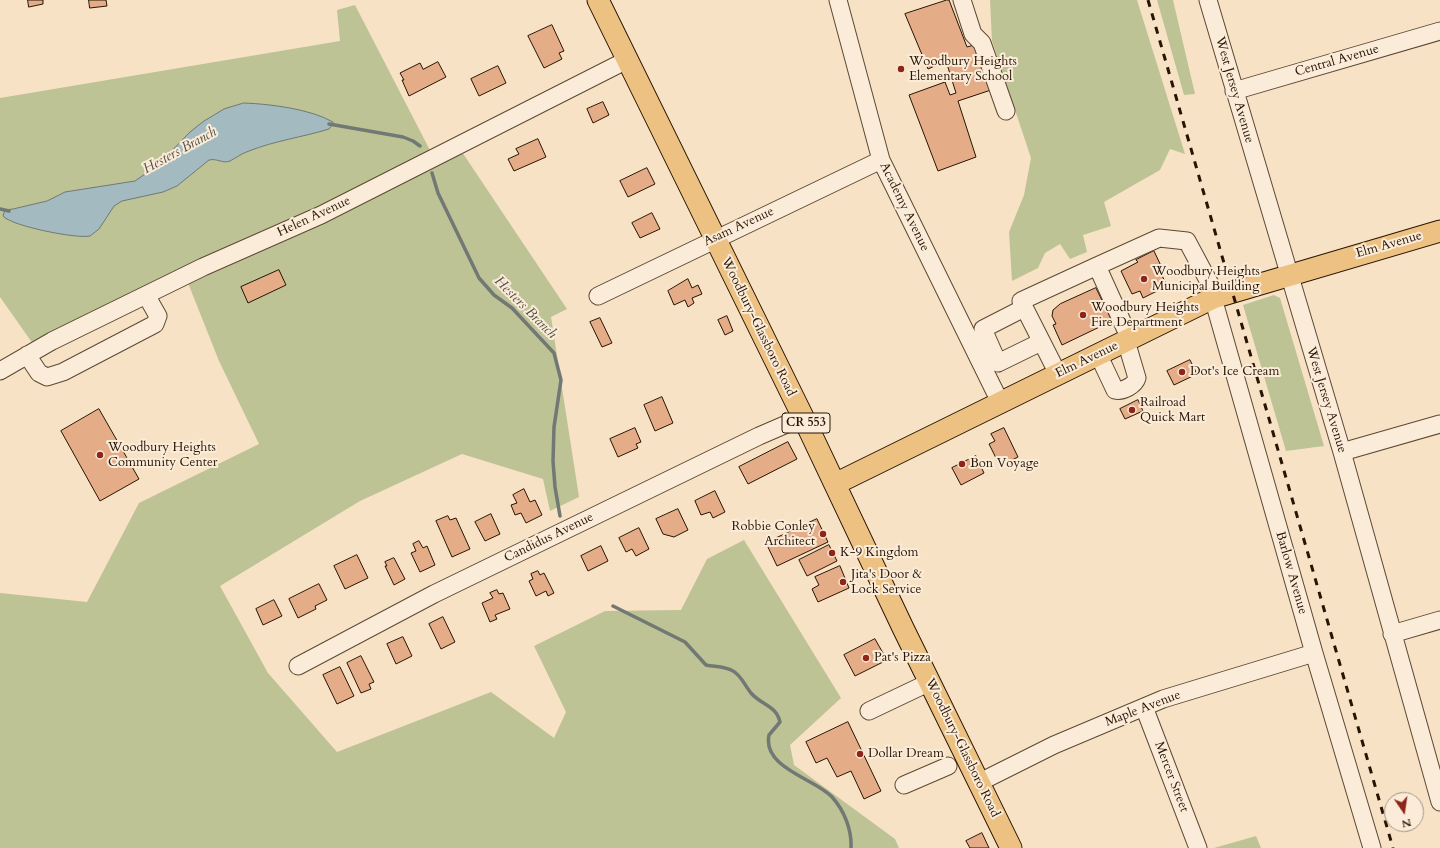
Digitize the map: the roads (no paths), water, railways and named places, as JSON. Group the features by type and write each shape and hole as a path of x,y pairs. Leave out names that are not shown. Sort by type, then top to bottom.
{"main road":[{"name":"Woodbury-Glassboro Road","path":"598,0 714,239 803,417 1011,848"},
{"name":"Elm Avenue","path":"835,484 1215,297 1288,274 1440,231"}],"street":[{"name":"Academy Avenue","path":"838,0 881,160 1000,402"},
{"path":"962,0 973,34 982,43 1006,111"},
{"name":"West Jersey Avenue","path":"1208,0 1342,452 1440,802"},
{"name":"Central Avenue","path":"1234,91 1440,31"},
{"name":"Helen Avenue","path":"0,371 27,355 146,295 203,267 321,215 628,60"},
{"name":"Asam Avenue","path":"598,296 881,160"},
{"name":"Barlow Avenue","path":"1097,266 1160,238 1187,241 1215,297 1314,653 1372,848"},
{"path":"1058,374 1021,301 1097,266 1128,340 1137,378 1136,381 1120,391 1115,390 1098,354"},
{"path":"27,355 39,373 47,377 63,372 155,324 158,316 146,295"},
{"path":"1024,308 983,329 998,363 1041,342"},
{"name":"Candidus Avenue","path":"298,666 434,594 759,436 803,417"},
{"path":"1342,452 1440,424"},
{"path":"1392,634 1440,620"},
{"name":"Maple Avenue","path":"980,782 1054,746 1163,699 1314,653"},
{"path":"869,711 930,682"},
{"name":"Mercer Street","path":"1144,707 1198,848"},
{"path":"904,784 948,766"}],"water":[{"path":"244,103 278,106 302,111 324,117 333,122 333,124 329,129 259,148 244,153 227,162 209,160 177,186 163,192 122,201 114,206 99,229 90,236 72,236 31,228 18,224 3,216 5,210 47,201 65,192 135,181 159,164 190,132 204,121 224,109"}],"waterway":[{"name":"Hesters Branch","path":"329,124 403,137 420,146"},
{"name":"Hesters Branch","path":"432,173 438,193 479,278 494,295 512,308 554,353 561,380 554,427 553,461 555,487 560,516"},
{"name":"Hesters Branch","path":"0,209 9,211"},
{"name":"Hesters Branch","path":"613,606 685,642 706,665 726,668 733,671 741,678 755,697 775,712 780,722 769,735 769,746 774,756 792,772 814,784 832,797 844,814 849,827 851,848"}],"railway":[{"path":"1148,0 1393,848"}],"place":[{"name":"Woodbury Heights Elementary School","path":"901,69"},
{"name":"Woodbury Heights Municipal Building","path":"1144,279"},
{"name":"Woodbury Heights Fire Department","path":"1083,315"},
{"name":"Dot's Ice Cream","path":"1182,372"},
{"name":"Railroad Quick Mart","path":"1132,410"},
{"name":"Woodbury Heights Community Center","path":"100,455"},
{"name":"Bon Voyage","path":"962,464"},
{"name":"Robbie Conley Architect","path":"823,534"},
{"name":"K-9 Kingdom","path":"832,553"},
{"name":"Jita's Door & Lock Service","path":"843,582"},
{"name":"Pat's Pizza","path":"866,658"},
{"name":"Dollar Dream","path":"860,754"}]}
